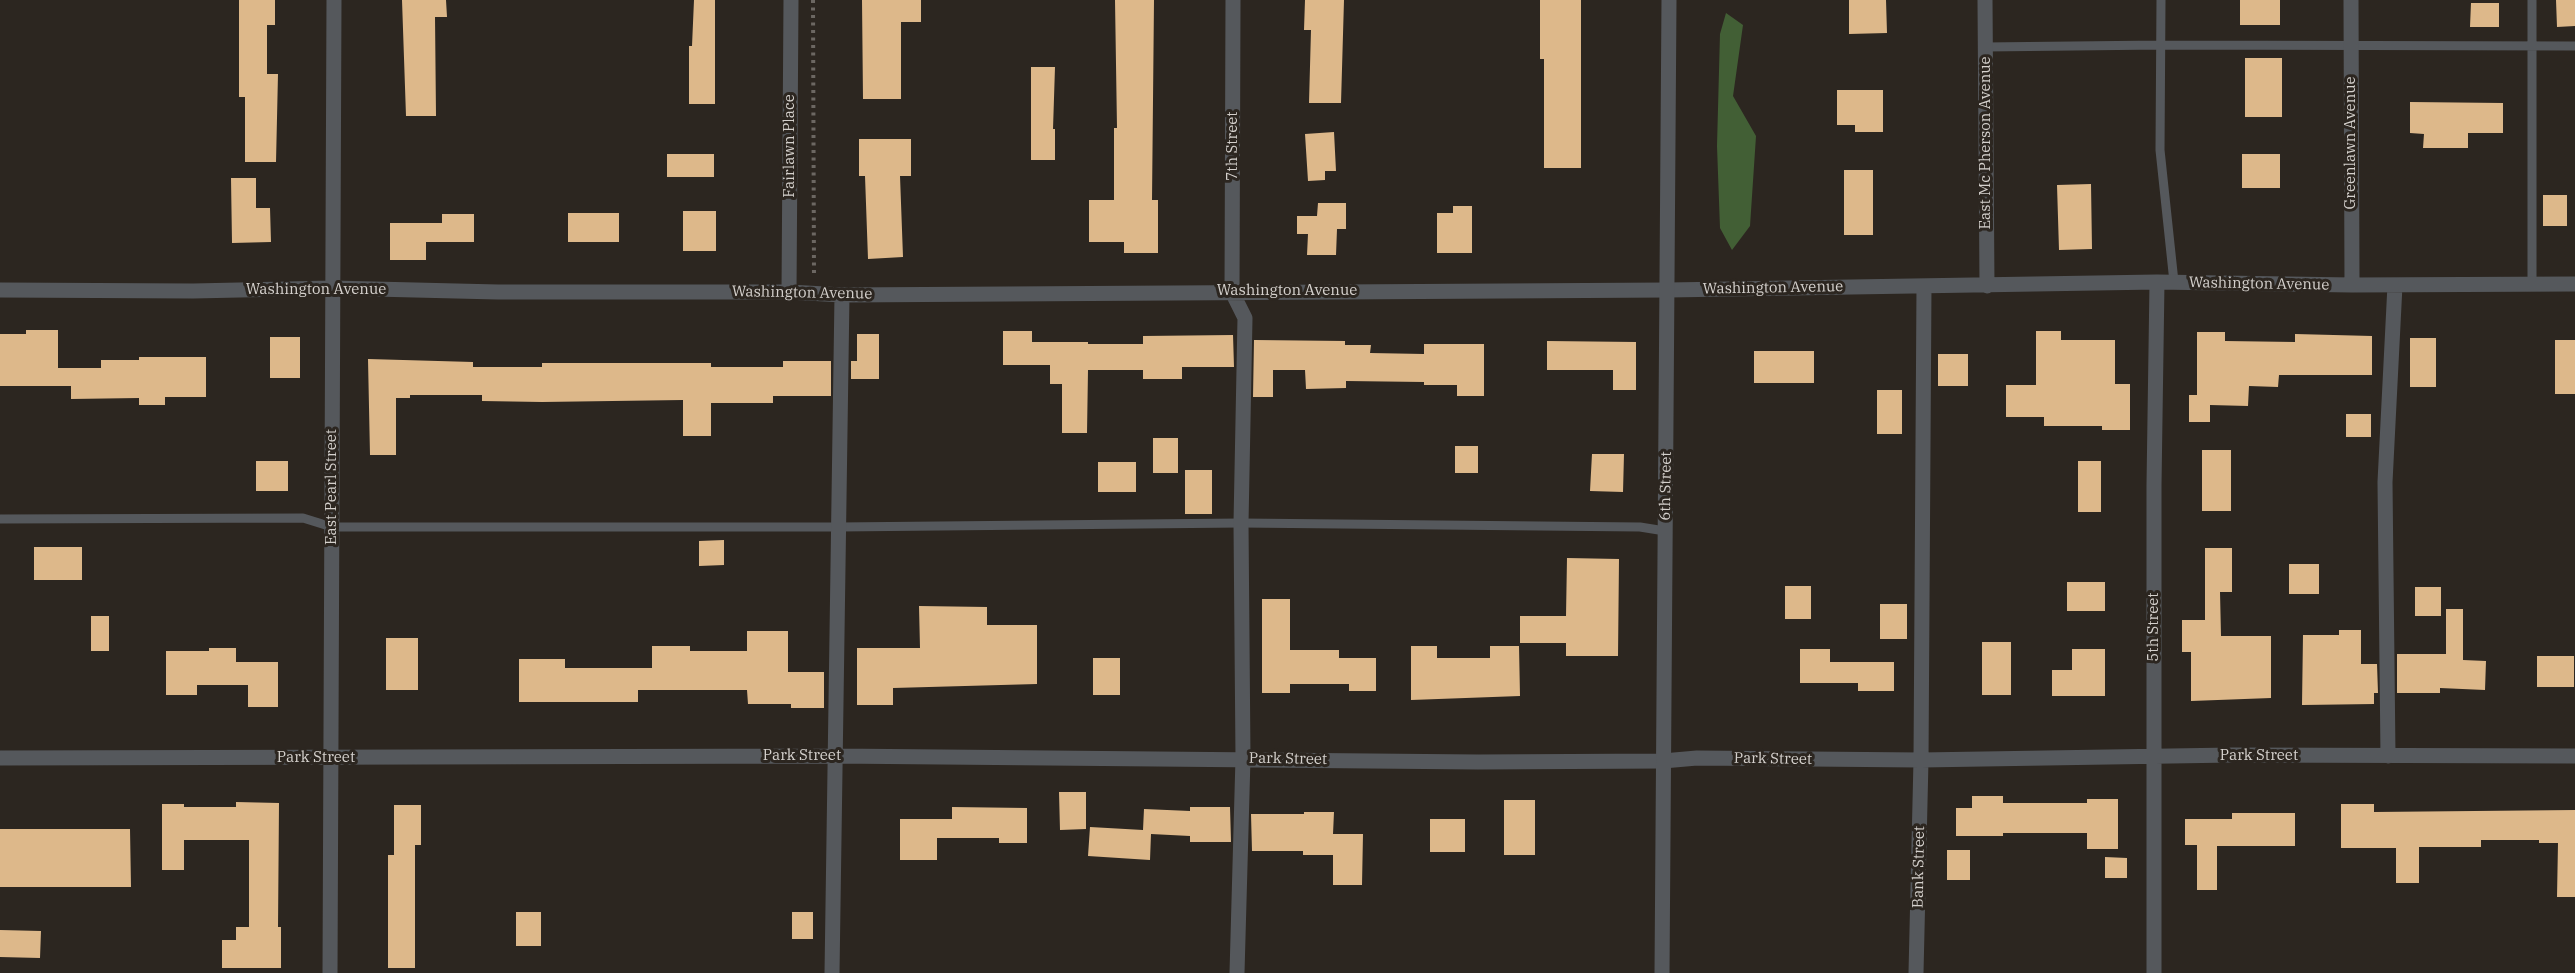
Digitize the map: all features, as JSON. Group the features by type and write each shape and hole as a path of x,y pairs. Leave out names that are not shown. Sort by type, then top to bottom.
{"street":[{"name":"East Pearl Street","path":"330,973 334,0"},
{"name":"Fairlawn Place","path":"789,292 791,0"},
{"name":"7th Street","path":"1232,292 1233,0"},
{"name":"6th Street","path":"1662,973 1669,0"},
{"name":"East Mc Pherson Avenue","path":"1985,0 1987,286"},
{"name":"Greenlawn Avenue","path":"2351,0 2352,285"},
{"name":"Washington Avenue","path":"0,290 193,291 332,288 498,292 789,292 842,295 1668,290 2157,282 2352,285 2575,284"},
{"name":"5th Street","path":"2154,973 2153,757 2157,282"},
{"path":"2388,756 2385,482 2395,285"},
{"name":"Bank Street","path":"1916,973 1921,760 1924,286"},
{"path":"1232,292 1245,318 1241,523 1243,758 1237,973"},
{"path":"832,973 842,295"},
{"name":"Park Street","path":"0,758 835,756 1243,758 1478,762 1663,761 1697,758 1921,760 2575,756"}],"lane":[{"path":"2161,0 2160,150 2174,282"},
{"path":"2532,0 2532,284"},
{"path":"1985,47 2575,46"},
{"path":"0,519 303,518 332,527 838,527 1241,523 1640,526 1665,531"}],"path":[{"path":"813,0 814,293"}],"green space":[{"path":"1726,13 1743,25 1733,96 1756,136 1750,226 1732,250 1720,228 1717,146 1720,34"}],"building":[{"path":"239,0 275,0 275,25 267,25 267,74 278,74 276,162 245,162 245,97 239,97"},
{"path":"402,0 446,0 447,17 435,17 436,116 406,116"},
{"path":"694,0 715,0 715,104 689,104 689,46 692,46"},
{"path":"862,0 921,0 921,22 901,22 901,99 863,99"},
{"path":"1115,0 1154,0 1152,200 1158,200 1158,253 1124,253 1124,242 1089,242 1089,200 1114,200 1114,128 1117,128"},
{"path":"1305,0 1344,0 1341,103 1309,103 1311,30 1304,30"},
{"path":"1540,0 1581,0 1581,168 1544,168 1544,59 1540,59"},
{"path":"1849,0 1886,0 1887,33 1849,34"},
{"path":"2240,0 2280,0 2280,25 2240,25"},
{"path":"2556,0 2575,0 2575,26 2557,27"},
{"path":"2471,3 2499,3 2499,27 2470,27"},
{"path":"2245,58 2282,58 2282,117 2245,117"},
{"path":"1031,67 1055,67 1053,129 1055,129 1055,160 1031,160"},
{"path":"1837,90 1883,90 1883,132 1855,132 1855,125 1837,125"},
{"path":"2410,102 2503,103 2503,133 2468,133 2468,148 2423,148 2424,134 2410,133"},
{"path":"1334,132 1336,171 1325,171 1325,180 1308,181 1305,134"},
{"path":"859,139 911,139 911,176 900,176 903,257 868,259 865,176 859,176"},
{"path":"667,154 714,154 714,177 667,177"},
{"path":"2242,154 2280,154 2280,188 2242,188"},
{"path":"1844,170 1873,170 1873,235 1844,235"},
{"path":"231,178 256,178 256,208 270,208 271,242 232,243"},
{"path":"2091,184 2092,249 2059,250 2057,185"},
{"path":"2543,195 2567,195 2567,226 2543,226"},
{"path":"1318,203 1346,203 1346,229 1337,229 1336,255 1307,255 1308,234 1297,234 1297,216 1317,216"},
{"path":"1453,206 1472,206 1472,253 1437,253 1437,213 1453,213"},
{"path":"683,211 716,211 716,251 683,251"},
{"path":"568,213 619,213 619,242 568,242"},
{"path":"442,214 474,214 474,242 426,242 426,260 390,260 390,223 442,223"},
{"path":"26,330 58,330 58,368 101,368 101,360 139,360 139,357 206,357 206,397 165,397 165,405 139,405 139,398 71,399 71,386 0,386 0,334 26,334"},
{"path":"1003,331 1032,331 1032,342 1088,342 1088,344 1143,344 1143,336 1233,335 1234,367 1182,367 1182,379 1143,379 1143,370 1088,370 1087,433 1062,433 1062,384 1050,384 1050,365 1003,365"},
{"path":"2036,331 2061,331 2061,340 2115,340 2115,384 2130,384 2130,430 2102,430 2102,426 2044,426 2044,417 2006,417 2006,385 2036,385"},
{"path":"2197,332 2225,332 2225,341 2295,342 2295,334 2372,336 2372,375 2279,375 2278,387 2249,386 2248,406 2210,405 2210,422 2189,422 2189,395 2197,395"},
{"path":"857,334 879,334 879,379 851,379 851,361 857,361"},
{"path":"270,337 300,337 300,378 270,378"},
{"path":"2410,338 2436,338 2436,387 2410,387"},
{"path":"1254,340 1345,341 1345,345 1371,345 1370,353 1424,354 1424,344 1484,344 1484,396 1457,396 1457,385 1424,385 1424,382 1346,381 1346,388 1306,389 1305,370 1273,370 1273,397 1253,397"},
{"path":"2555,340 2575,340 2575,394 2555,394"},
{"path":"1547,341 1636,342 1636,390 1613,390 1613,370 1547,370"},
{"path":"1754,351 1814,351 1814,383 1754,383"},
{"path":"1938,354 1968,354 1968,386 1938,386"},
{"path":"368,359 473,362 473,367 542,367 542,363 711,363 711,367 783,367 783,361 831,361 831,396 773,396 773,403 711,403 711,436 683,436 683,400 482,401 482,395 410,395 410,398 396,398 396,455 370,455"},
{"path":"1877,390 1902,390 1902,434 1877,434"},
{"path":"2346,414 2371,414 2371,437 2346,437"},
{"path":"1153,438 1178,438 1178,473 1153,473"},
{"path":"1455,446 1478,446 1478,473 1455,473"},
{"path":"2202,450 2231,450 2231,511 2202,511"},
{"path":"1592,454 1624,454 1623,492 1590,491"},
{"path":"256,461 288,461 288,491 256,491"},
{"path":"2078,461 2101,461 2101,512 2078,512"},
{"path":"1098,462 1136,462 1136,492 1098,492"},
{"path":"1185,470 1212,470 1212,514 1185,514"},
{"path":"724,540 724,565 699,566 699,541"},
{"path":"34,547 82,547 82,580 34,580"},
{"path":"2205,548 2232,548 2232,592 2220,592 2221,636 2271,636 2271,698 2191,701 2191,652 2182,652 2182,620 2205,620"},
{"path":"1567,558 1619,559 1618,656 1566,656 1566,643 1520,643 1520,616 1566,616"},
{"path":"2289,564 2319,564 2319,594 2289,594"},
{"path":"2067,582 2105,582 2105,611 2067,611"},
{"path":"1785,586 1811,586 1811,619 1785,619"},
{"path":"2415,587 2441,587 2441,616 2415,616"},
{"path":"1262,599 1290,599 1290,650 1339,650 1339,658 1376,658 1376,691 1349,691 1349,684 1290,684 1290,693 1262,693"},
{"path":"1880,604 1907,604 1907,639 1880,639"},
{"path":"919,606 987,607 987,625 1037,625 1037,684 893,688 893,705 857,705 857,648 920,648"},
{"path":"2446,609 2463,609 2463,660 2486,661 2485,690 2440,688 2440,693 2397,693 2397,654 2446,654"},
{"path":"91,616 109,616 109,651 91,651"},
{"path":"2339,630 2361,630 2361,664 2377,664 2378,693 2374,693 2374,704 2302,705 2303,635 2339,635"},
{"path":"747,631 788,631 788,672 824,672 824,708 791,708 791,704 748,704 747,690 638,690 638,702 519,702 519,659 565,659 565,668 652,668 652,646 690,646 690,651 747,651"},
{"path":"386,638 418,638 418,690 386,690"},
{"path":"1982,642 2011,642 2011,695 1982,695"},
{"path":"1411,646 1437,646 1437,658 1490,658 1490,646 1519,646 1520,696 1411,700"},
{"path":"209,648 236,648 236,662 278,662 278,707 248,707 248,685 197,685 197,695 166,695 166,651 209,651"},
{"path":"1800,649 1830,649 1830,662 1894,662 1894,691 1858,691 1858,683 1800,683"},
{"path":"2072,649 2105,649 2105,696 2052,696 2052,670 2072,670"},
{"path":"2537,656 2574,656 2574,687 2537,687"},
{"path":"1093,658 1120,658 1120,695 1093,695"},
{"path":"1059,792 1086,792 1086,829 1060,830"},
{"path":"1972,796 2003,796 2003,803 2087,803 2087,799 2118,799 2118,849 2087,849 2087,833 2003,833 2003,836 1956,836 1956,808 1972,808"},
{"path":"1504,800 1535,800 1535,855 1504,855"},
{"path":"236,802 279,803 278,927 281,927 281,968 222,968 222,940 236,940 236,927 249,927 249,840 184,840 184,870 162,870 162,804 184,804 184,807 236,807"},
{"path":"2341,804 2374,804 2374,812 2575,810 2575,897 2557,897 2558,843 2539,843 2539,840 2481,840 2481,847 2419,847 2419,883 2396,883 2396,848 2341,848"},
{"path":"394,805 421,805 421,845 415,845 415,968 388,968 388,855 394,855"},
{"path":"952,807 1027,808 1027,843 999,843 999,838 937,838 937,860 900,860 900,819 952,819"},
{"path":"1190,807 1230,807 1231,842 1190,842 1190,836 1151,834 1150,860 1088,856 1090,827 1143,830 1144,809 1190,811"},
{"path":"1304,812 1334,812 1333,834 1363,834 1362,885 1333,885 1333,855 1303,855 1303,851 1252,851 1251,814 1304,814"},
{"path":"2232,813 2295,813 2295,846 2217,846 2217,890 2197,890 2197,845 2185,845 2185,819 2232,819"},
{"path":"1430,819 1465,819 1465,852 1430,852"},
{"path":"0,829 130,829 131,887 0,887"},
{"path":"1947,850 1970,850 1970,880 1947,880"},
{"path":"2105,857 2127,858 2127,878 2105,878"},
{"path":"516,912 541,912 541,946 516,946"},
{"path":"792,912 813,912 813,939 792,939"},
{"path":"0,930 41,931 40,958 0,957"}]}
